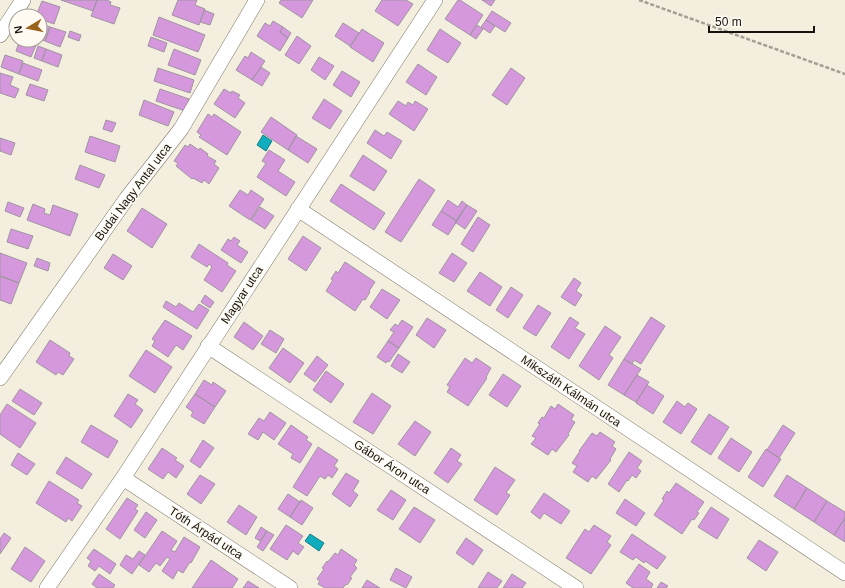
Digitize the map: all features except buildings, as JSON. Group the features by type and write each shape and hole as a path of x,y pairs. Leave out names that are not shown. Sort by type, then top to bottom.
{"street":[{"path":"0,35 23,0"},
{"name":"Budai Nagy Antal utca","path":"0,378 127,198 181,130 257,0"},
{"name":"Magyar utca","path":"47,588 123,478 435,0"},
{"name":"Mikszáth Kálmán utca","path":"298,209 845,574"},
{"name":"Gábor Áron utca","path":"208,346 576,588"},
{"name":"Tóth Árpád utca","path":"123,478 290,588"}],"path":[{"path":"640,0 845,74"}],"water":[{"path":"263,135 272,141 266,151 257,145"},
{"path":"310,534 324,543 319,551 305,541"}]}
